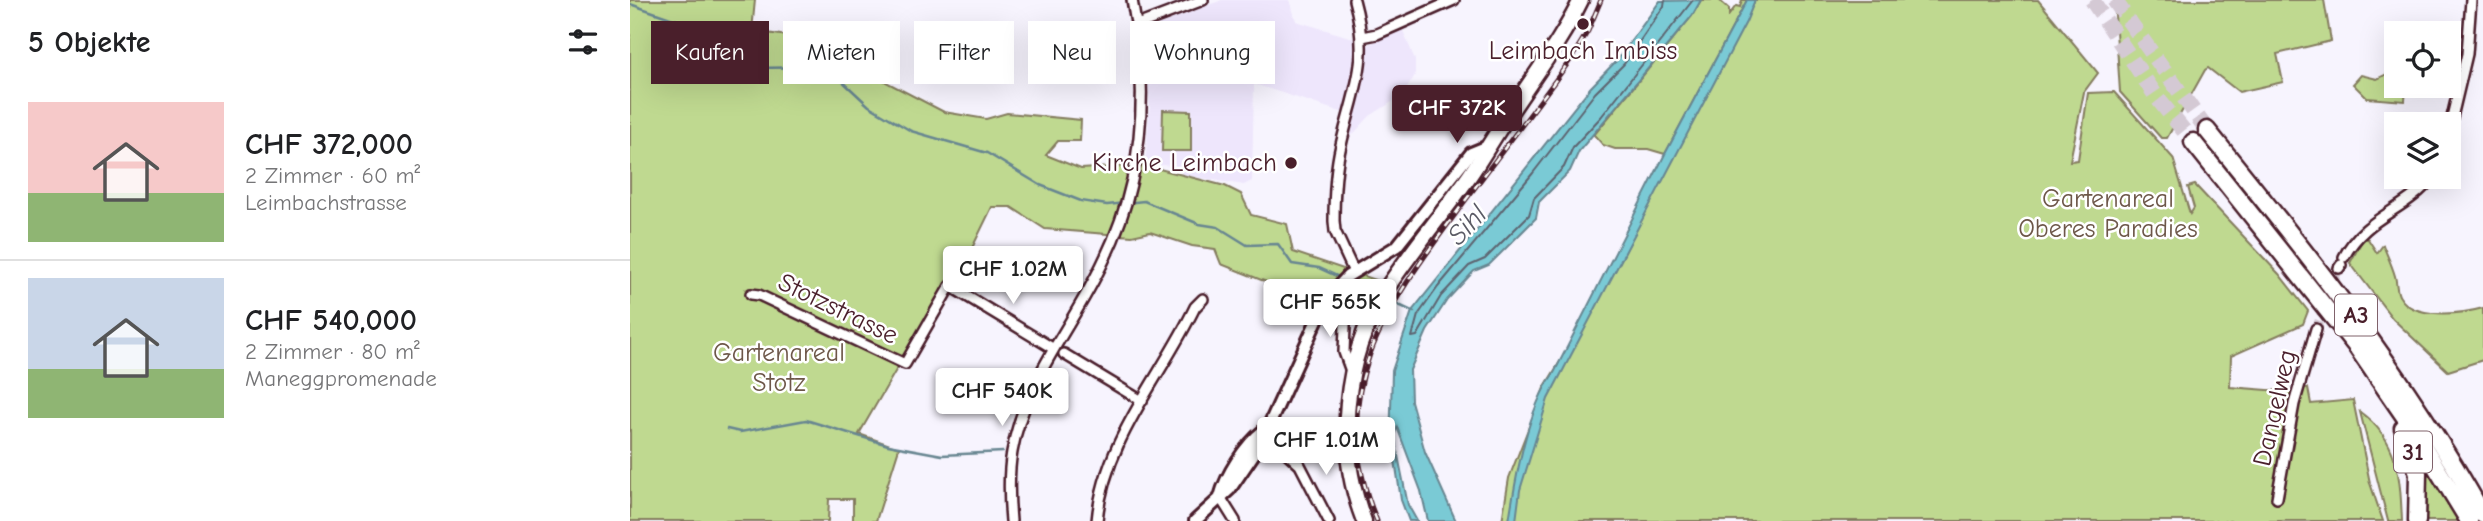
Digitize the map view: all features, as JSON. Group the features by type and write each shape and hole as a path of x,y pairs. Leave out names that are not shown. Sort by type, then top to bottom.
{"highway":[{"name":"A3","path":"2207,130 2369,334 2428,421 2483,515"},
{"name":"A3","path":"2193,142 2316,294 2385,387 2469,521"},
{"name":"31","path":"2385,387 2417,466 2420,488 2417,521"}],"main road":[{"path":"1364,521 1346,445 1352,374 1365,334 1383,295 1558,44 1581,0"}],"street":[{"path":"1132,0 1136,21"},
{"path":"1148,21 1203,0"},
{"path":"1352,374 1345,355 1346,301 1335,231 1334,190 1340,147 1361,70 1362,37 1354,0"},
{"path":"1362,37 1377,34 1454,0"},
{"path":"2453,112 2467,54 2471,0"},
{"path":"1011,521 1010,467 1016,434 1032,388 1104,262 1120,223 1135,168 1142,112 1140,84"},
{"path":"1195,521 1230,489 1252,456 1263,431 1286,393 1318,313 1344,280 1397,246 1471,153 1488,146"},
{"path":"2341,263 2354,240 2368,225 2423,189"},
{"name":"Stotzstrasse","path":"751,294 760,295 905,364 950,286 1054,349"},
{"path":"1097,521 1102,489 1111,460 1195,307 1203,299"},
{"name":"Dangelweg","path":"2277,498 2294,404 2316,328"},
{"path":"1064,354 1142,401"},
{"path":"1263,431 1289,453 1313,484 1329,521"},
{"path":"1220,497 1235,521"}],"shaded area":[{"path":"1222,0 1290,0 1296,21 1353,38 1357,49 1354,82 1344,113 1254,84 1275,84 1275,21 1168,21"},
{"path":"1402,28 1415,60 1415,75 1403,95 1370,116 1342,146 1364,71 1368,45"},
{"path":"1148,84 1254,84 1252,181 1244,185 1183,175 1179,172 1181,167 1145,163 1150,104"}],"green space":[{"name":"Gartenareal Stotz","path":"630,0 755,0 753,21 651,21 651,84 769,84 769,33 783,35 783,84 890,84 944,112 986,119 1007,113 1081,120 1080,141 1058,141 1046,155 1081,169 1144,165 1225,186 1241,194 1251,215 1287,224 1293,252 1379,281 1363,306 1340,287 1306,284 1294,293 1221,264 1215,249 1192,246 1150,232 1132,236 1045,229 1011,207 992,207 956,281 950,278 906,354 898,358 763,294 746,290 751,296 759,297 899,365 859,434 899,448 876,521 853,521 853,499 829,499 828,521 630,521"},
{"path":"1701,0 1719,0 1729,9 1729,15 1736,6 1740,7 1742,0 1747,0 1665,154 1648,149 1615,149 1603,145 1594,135 1692,16"},
{"name":"Gartenareal Oberes Paradies","path":"1755,0 2038,0 2098,73 2084,92 2070,161 2078,160 2088,93 2114,92 2173,158 2190,214 2194,208 2188,187 2195,185 2279,274 2308,311 2303,324 2231,356 2230,387 2293,392 2302,387 2308,388 2311,404 2353,400 2370,483 2383,521 1502,521 1509,478 1544,388 1616,269"},
{"path":"2114,0 2324,0 2331,41 2277,54 2283,82 2239,92 2208,68 2167,138 2161,138 2120,92"},
{"path":"2361,75 2377,79 2384,76 2384,98 2405,98 2405,101 2367,98 2353,84"},
{"path":"1163,110 1191,111 1191,151 1162,151"},
{"path":"2363,239 2368,239 2377,253 2383,245 2394,272 2399,295 2406,304 2426,312 2438,313 2483,308 2483,360 2448,371 2393,319 2350,263"},
{"path":"2360,412 2373,423 2390,447 2398,474 2402,521 2388,521"},
{"path":"2425,468 2460,521 2424,521 2427,508"}],"water":[{"name":"Sihl","path":"1701,0 1692,16 1579,151 1570,171 1539,202 1536,218 1489,265 1474,271 1447,300 1427,331 1410,370 1411,401 1425,452 1456,521 1428,521 1421,491 1397,427 1394,436 1408,505 1417,521 1409,521 1401,500 1393,447 1390,449 1392,371 1412,311 1590,88 1618,59 1660,1"},
{"path":"1747,0 1755,0 1746,22 1548,399 1520,490 1516,521 1509,521 1524,444 1537,405"}],"waterway":[{"path":"630,4 682,22 734,50 754,68 820,67 838,77 869,106 911,131 987,153 1040,185 1081,201 1107,205 1144,201 1199,224 1218,227 1247,245 1278,244 1292,264 1319,268 1341,278"},
{"path":"1347,280 1379,295"},
{"path":"1388,300 1414,312"},
{"path":"727,429 740,432 806,420 888,445 942,455 1003,452"},
{"path":"1360,432 1382,434 1393,427"}],"tunnel":[{"path":"2092,0 2158,99 2193,142"},
{"path":"2114,0 2207,130"},
{"path":"2316,329 2339,268"}],"railway":[{"path":"1377,521 1362,475 1357,432 1360,392 1370,354 1386,318 1407,282 1571,59 1588,31 1601,0"}],"place":[{"name":"Leimbach Imbiss","path":"1583,24"},
{"name":"Kirche Leimbach","path":"1291,163"}]}
